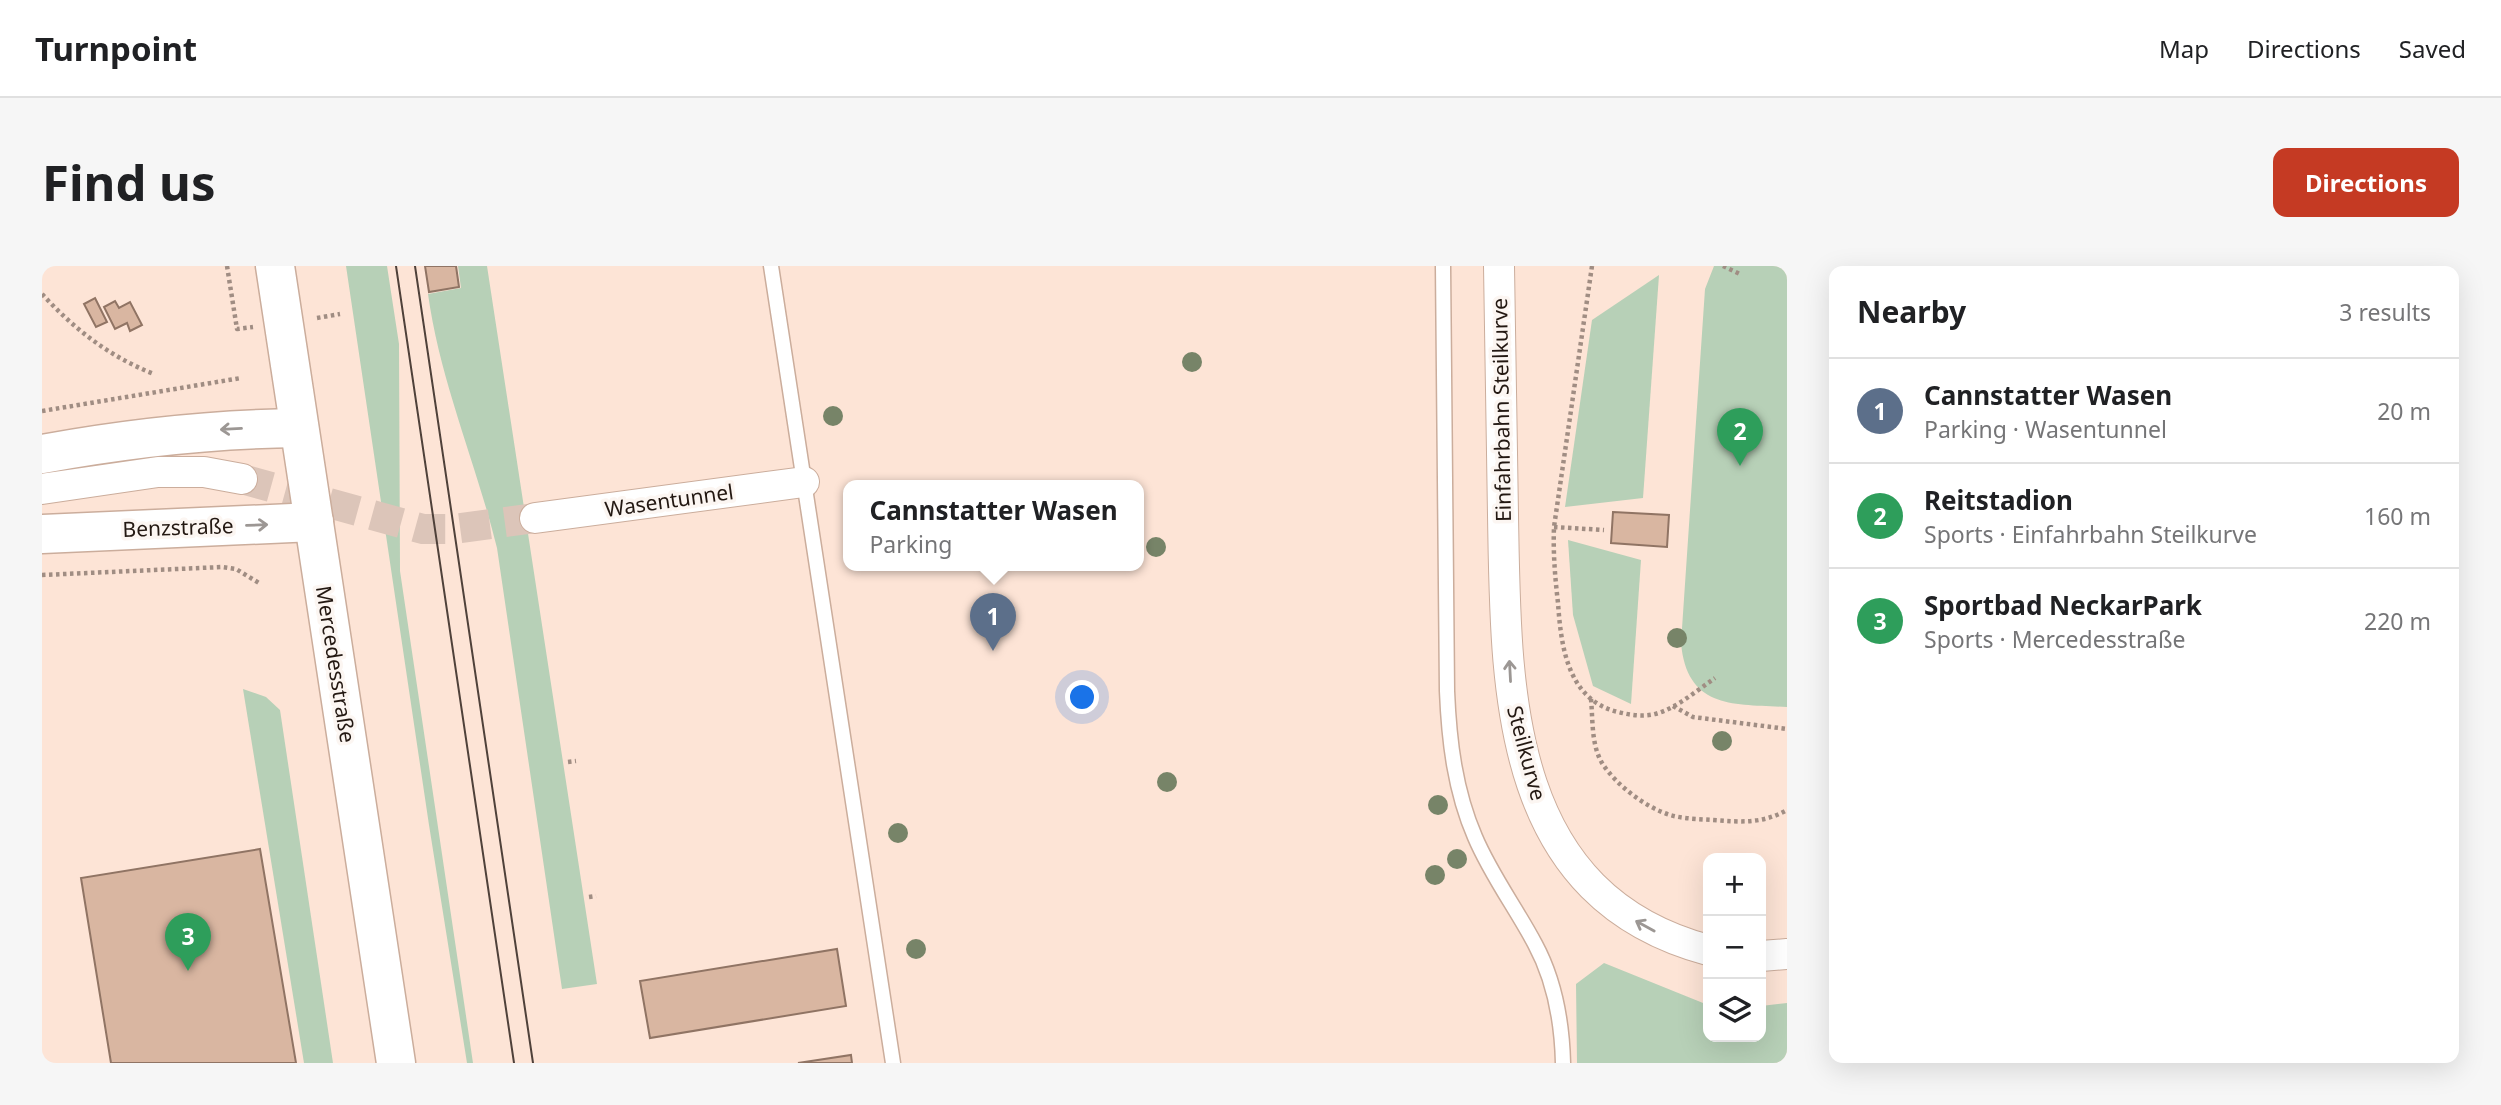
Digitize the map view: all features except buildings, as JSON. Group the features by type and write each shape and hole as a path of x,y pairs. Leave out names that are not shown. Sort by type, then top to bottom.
{"main road":[{"name":"Mercedesstraße","path":"275,266 396,1063"},
{"path":"42,454 181,433 299,428"},
{"name":"Benzstraße","path":"42,534 314,522"}],"street":[{"name":"Einfahrbahn Steilkurve","path":"1499,266 1504,554"},
{"path":"42,489 158,472 204,472 242,479"},
{"name":"Wasentunnel","path":"535,518 804,482"},
{"name":"Steilkurve","path":"1504,554 1511,690 1517,728 1535,795 1546,821 1580,872 1620,911 1646,928 1703,949"},
{"path":"1766,956 1787,954"}],"lane":[{"path":"771,266 893,1063"},
{"path":"1443,266 1447,691 1450,743 1463,805 1474,835 1536,946 1550,978 1559,1012 1563,1063"}],"path":[{"path":"227,266 237,329"},
{"path":"1592,266 1554,527 1553,554 1562,646 1574,678 1591,698 1612,711 1640,716 1654,714 1673,706 1715,678"},
{"path":"1723,266 1740,274"},
{"path":"42,294 106,351 130,365 155,374"},
{"path":"42,411 241,378"},
{"path":"1554,527 1604,530"},
{"path":"42,575 222,567 236,569 260,583"},
{"path":"1591,698 1594,743 1601,761 1625,788 1657,810 1685,818 1745,823 1760,822 1787,810"},
{"path":"1673,706 1693,717 1787,729"},
{"path":"568,762 576,761"},
{"path":"589,897 596,896"}],"green space":[{"path":"346,266 387,266 399,344 400,571 473,1063 467,1063 429,825"},
{"path":"458,266 487,266 597,984 562,989 497,548 441,358 428,294 461,288"},
{"path":"1714,266 1787,266 1787,707 1732,703 1703,692 1693,681 1685,665 1681,643 1705,289"},
{"path":"1659,275 1643,498 1565,507 1592,320"},
{"path":"1568,540 1641,560 1631,704 1593,686 1573,615"},
{"path":"243,689 266,697 280,710 333,1063 304,1063"},
{"path":"1604,963 1703,1003 1703,1042 1766,1042 1766,1005 1787,1003 1787,1063 1577,1063 1576,984"}],"tunnel":[{"path":"242,479 423,529 453,529 535,518"}],"tram line":[{"path":"396,266 514,1063"},
{"path":"415,266 533,1063"}],"place":[{"name":"Reitstadion","path":"1740,466"},
{"name":"Cannstatter Wasen","path":"993,651"},
{"name":"Sportbad NeckarPark","path":"188,971"}]}
